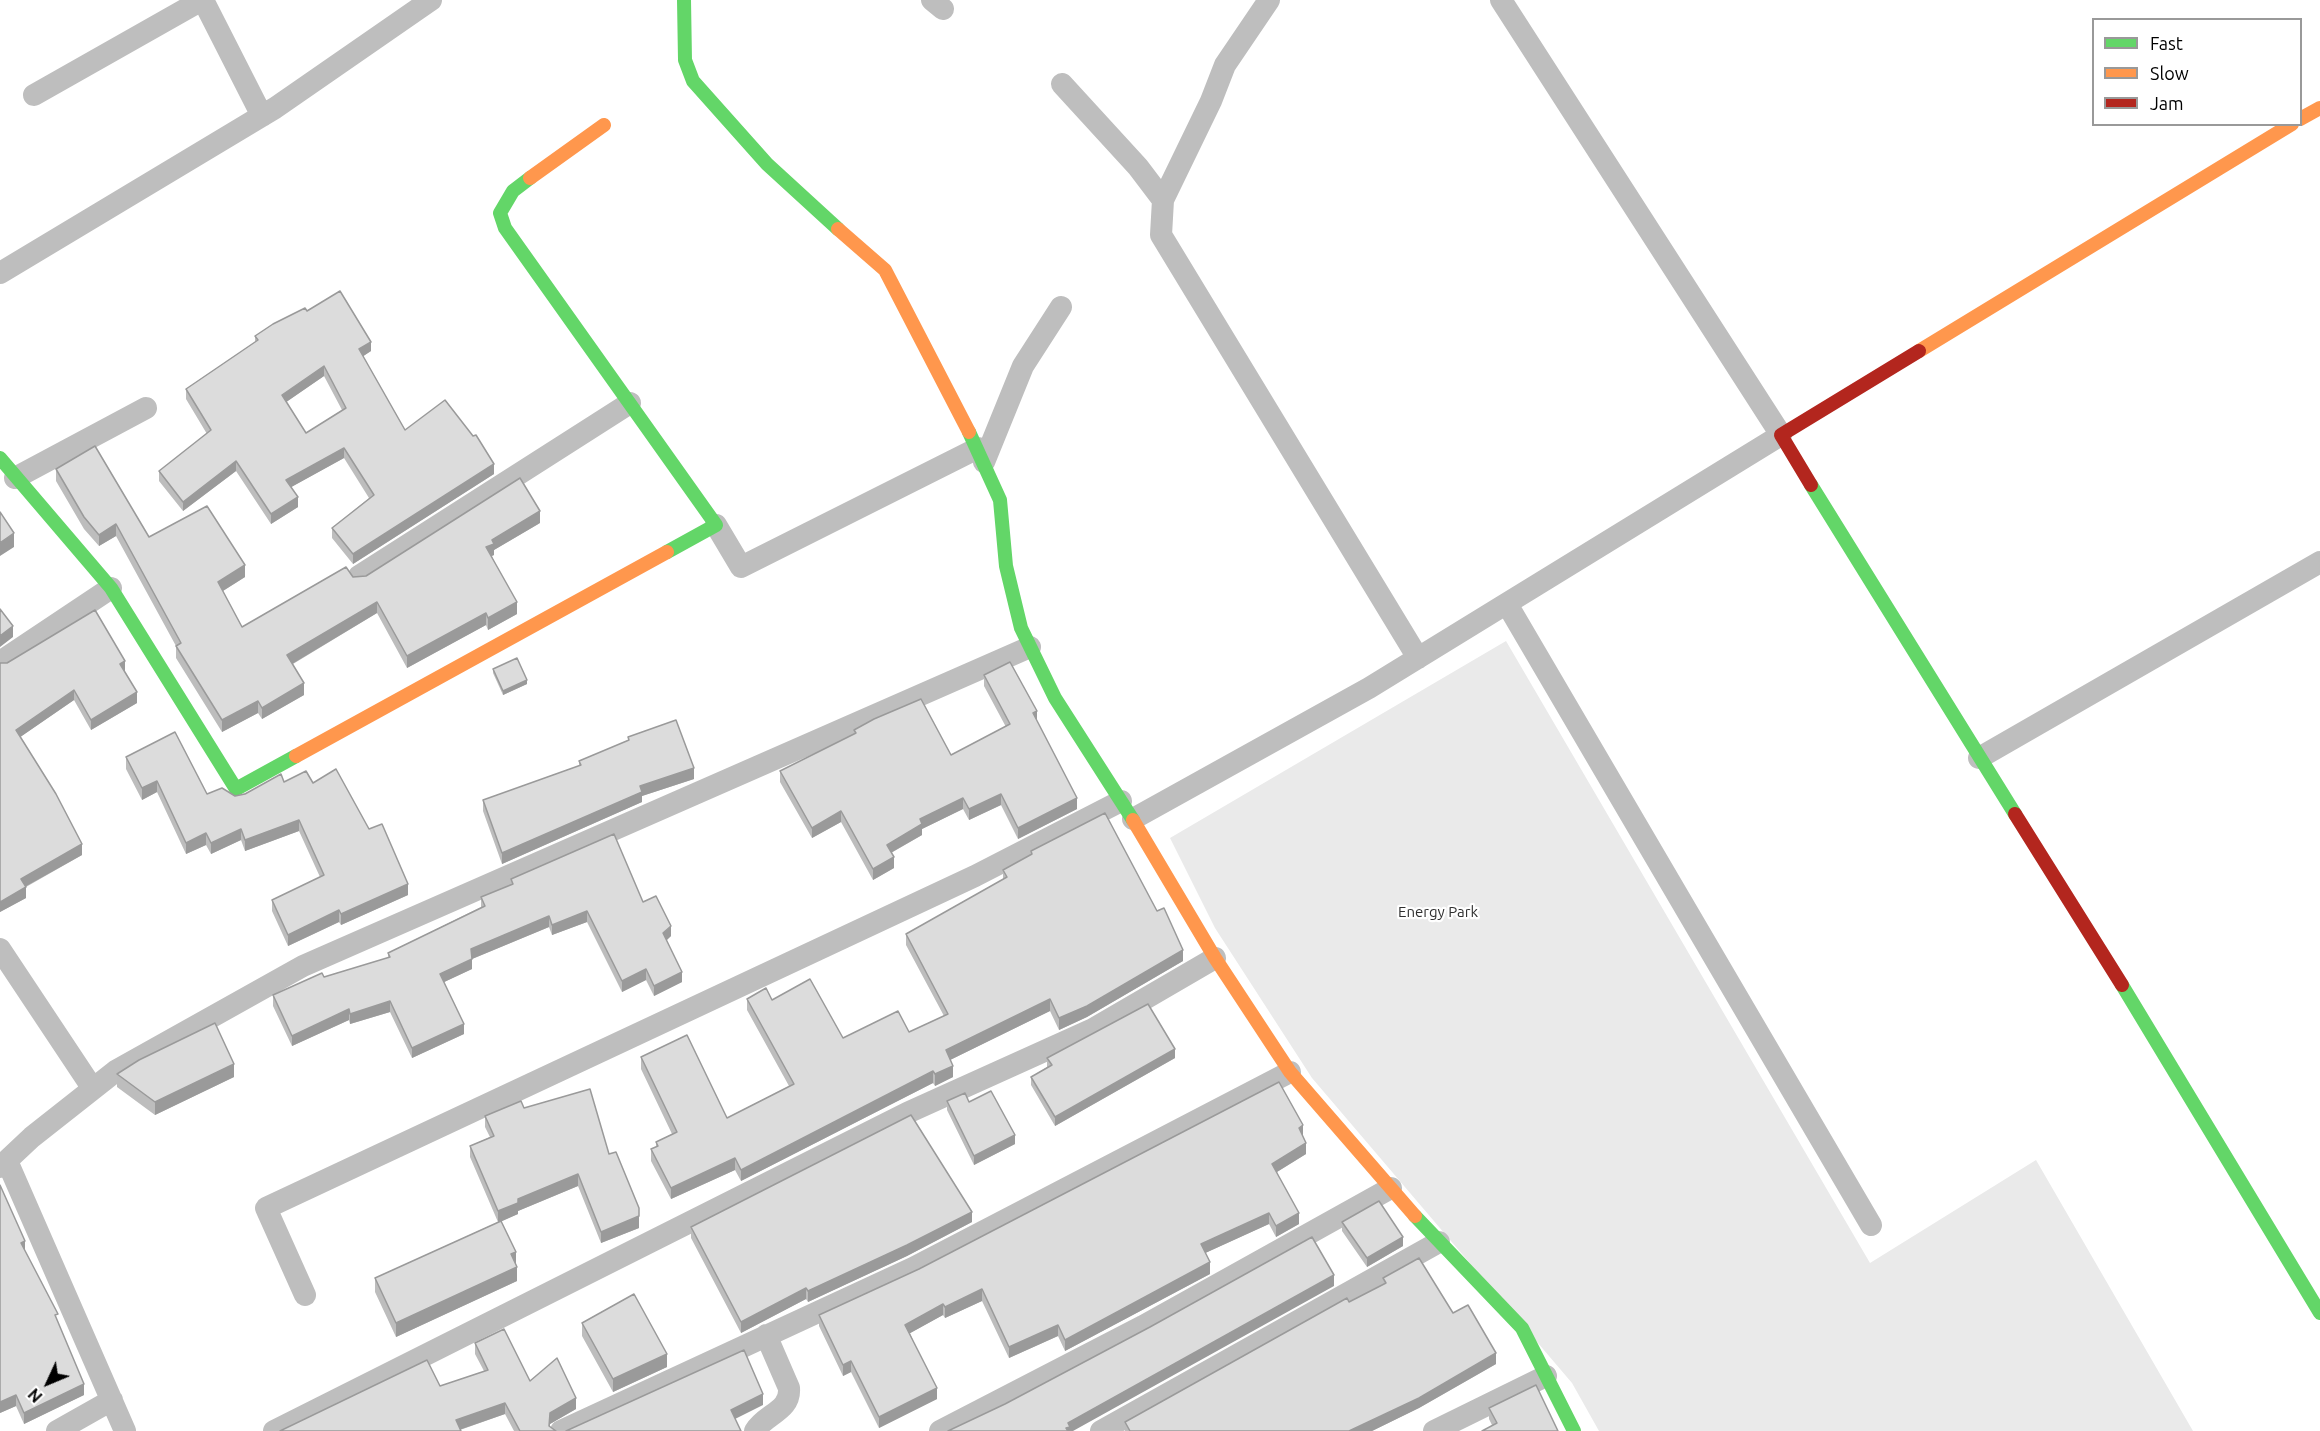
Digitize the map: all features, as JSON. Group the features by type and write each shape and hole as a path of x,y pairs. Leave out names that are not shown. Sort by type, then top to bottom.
{"street":[{"path":"33,95 203,0 262,116"},
{"path":"0,273 262,116 431,0"},
{"path":"684,0 687,13 683,49 690,76 731,125 784,182 817,212 868,251 885,270 981,455 1000,500 1006,566 1021,628 1030,647 1055,698 1127,810 1215,958 1290,1072 1390,1188 1522,1328 1574,1431"},
{"path":"1269,0 1225,65 1211,101 1163,200 1161,235 1418,658"},
{"path":"1502,0 1781,435 1979,758 2165,1052 2320,1313"},
{"path":"1062,84 1138,167 1163,200"},
{"path":"2302,118 2320,108"},
{"path":"604,124 513,192 500,213 505,228 716,525 741,567 981,455 1023,366 1061,307"},
{"path":"304,1295 266,1208 975,876 1127,810 1418,658 2289,126"},
{"path":"359,576 630,403"},
{"path":"15,478 146,408"},
{"path":"0,458 111,588 236,789 716,525"},
{"path":"1979,758 2320,562"},
{"path":"0,662 111,588"},
{"path":"1507,604 1871,1225"},
{"path":"125,1431 4,1164 32,1137 117,1070 303,966 1030,647"},
{"path":"0,950 93,1089"},
{"path":"274,1431 907,1113 1093,1029 1215,958"},
{"path":"561,1431 942,1253 1290,1072"},
{"path":"940,1431 1143,1326 1390,1188"},
{"path":"1101,1431 1439,1242"},
{"path":"755,1431 759,1424 782,1407 790,1396 789,1388 766,1335"},
{"path":"1434,1431 1546,1376"},
{"path":"57,1431 111,1400"}],"green space":[{"name":"Energy Park","path":"1506,641 1870,1263 2036,1160 2193,1431 1599,1431 1572,1383 1312,1078 1215,928 1170,838"}],"building":[{"path":"340,291 371,342 359,349 405,430 445,400 473,436 476,435 494,464 353,554 332,528 374,495 344,448 286,480 298,497 271,514 236,461 183,502 159,471 211,430 186,389 258,340 255,336 273,324 305,308 307,311","holes":["324,366 346,408 306,433 282,395"]},
{"path":"95,446 149,537 207,506 245,565 218,582 242,627 346,567 353,577 366,576 520,478 540,511 492,540 494,544 486,547 517,602 488,618 486,613 407,656 377,602 287,655 304,683 262,708 258,701 222,720 176,646 181,643 116,524 99,535 84,517 56,469"},
{"path":"0,512 14,533 0,543"},
{"path":"0,609 13,626 0,636"},
{"path":"95,610 125,661 120,664 137,692 91,720 74,690 16,730 56,794 82,844 21,879 26,887 0,902 0,663 7,663"},
{"path":"517,658 527,680 503,691 493,669"},
{"path":"1010,662 1037,711 1033,713 1077,798 1018,828 1001,794 969,809 963,798 920,819 922,824 887,845 894,857 873,869 841,811 812,828 780,771 856,733 854,730 874,719 921,699 951,755 1010,724 984,675"},
{"path":"676,720 694,768 640,786 642,792 502,853 483,800 581,765 579,761 629,740 628,737"},
{"path":"175,732 207,794 222,788 235,796 245,794 281,774 284,782 306,771 313,783 336,769 369,829 382,824 408,884 341,914 339,910 288,935 272,900 324,875 299,820 245,840 241,829 211,843 206,833 186,843 157,781 142,788 126,757"},
{"path":"1105,813 1157,911 1164,908 1183,950 1087,1006 1059,1018 1050,999 946,1050 953,1066 935,1074 933,1071 741,1170 735,1158 671,1188 651,1149 658,1146 656,1142 677,1132 641,1057 687,1035 727,1118 794,1084 747,999 766,988 772,1000 810,979 843,1038 898,1011 909,1032 948,1014 906,934 1007,877 1003,870 1032,854 1031,851"},
{"path":"614,834 643,902 656,896 671,926 663,933 682,972 654,986 646,969 622,981 587,911 552,925 549,916 471,949 472,959 440,974 464,1024 412,1048 390,1001 350,1014 349,1009 292,1036 273,995 322,973 324,977 390,957 388,953 485,906 481,897 513,884 511,879"},
{"path":"1148,1004 1175,1049 1055,1117 1031,1077 1052,1065 1047,1058"},
{"path":"215,1023 234,1064 155,1102 117,1074 139,1060"},
{"path":"1279,1082 1303,1125 1299,1128 1306,1143 1272,1164 1299,1213 1276,1226 1269,1213 1201,1244 1210,1262 1065,1340 1058,1325 1009,1347 982,1289 945,1307 943,1304 905,1325 937,1388 879,1417 851,1361 843,1365 819,1315 919,1269"},
{"path":"590,1089 609,1154 616,1152 639,1208 639,1216 601,1232 578,1174 518,1199 518,1203 498,1211 470,1146 494,1136 485,1116 521,1101 524,1108"},
{"path":"991,1091 1015,1135 974,1156 947,1101 965,1093 969,1102"},
{"path":"911,1115 972,1212 808,1291 806,1288 741,1322 691,1227"},
{"path":"0,1185 25,1241 21,1243 58,1314 55,1315 84,1384 24,1413 16,1395 0,1402"},
{"path":"1379,1201 1403,1237 1367,1258 1342,1222"},
{"path":"501,1221 516,1252 511,1254 517,1267 396,1323 375,1278"},
{"path":"1312,1237 1334,1275 1068,1423 1070,1427 1066,1428 1068,1431 948,1431 1005,1404 1150,1327"},
{"path":"1419,1258 1453,1313 1468,1305 1496,1353 1419,1398 1349,1431 1130,1431 1125,1422 1347,1298 1349,1302 1386,1283 1383,1278"},
{"path":"634,1294 667,1354 613,1379 582,1323"},
{"path":"504,1329 530,1381 557,1358 576,1398 550,1413 549,1426 556,1431 520,1431 505,1403 456,1420 461,1431 280,1431 427,1360 440,1386 488,1370 475,1343"},
{"path":"744,1350 763,1394 731,1410 741,1431 566,1431"},
{"path":"1536,1385 1558,1431 1482,1431 1497,1423 1489,1408"}],"traffic: fast":[{"path":"684,0 685,60 693,81 767,164 838,229"},
{"path":"530,178 513,191 500,213 505,228 716,525 667,552"},
{"path":"969,432 1000,500 1006,566 1021,628 1055,698 1133,820"},
{"path":"0,458 111,588 236,789 296,756"},
{"path":"1811,485 2015,814"},
{"path":"2122,985 2320,1313"},
{"path":"1415,1216 1522,1328 1574,1431"}],"traffic: slow":[{"path":"2302,118 2320,108"},
{"path":"530,178 604,125"},
{"path":"1919,351 2289,126"},
{"path":"838,229 885,270 969,432"},
{"path":"296,756 667,552"},
{"path":"1133,820 1215,958 1290,1072 1415,1216"}],"traffic: jam":[{"path":"1811,485 1781,435 1919,351"},
{"path":"2015,814 2122,985"}]}
